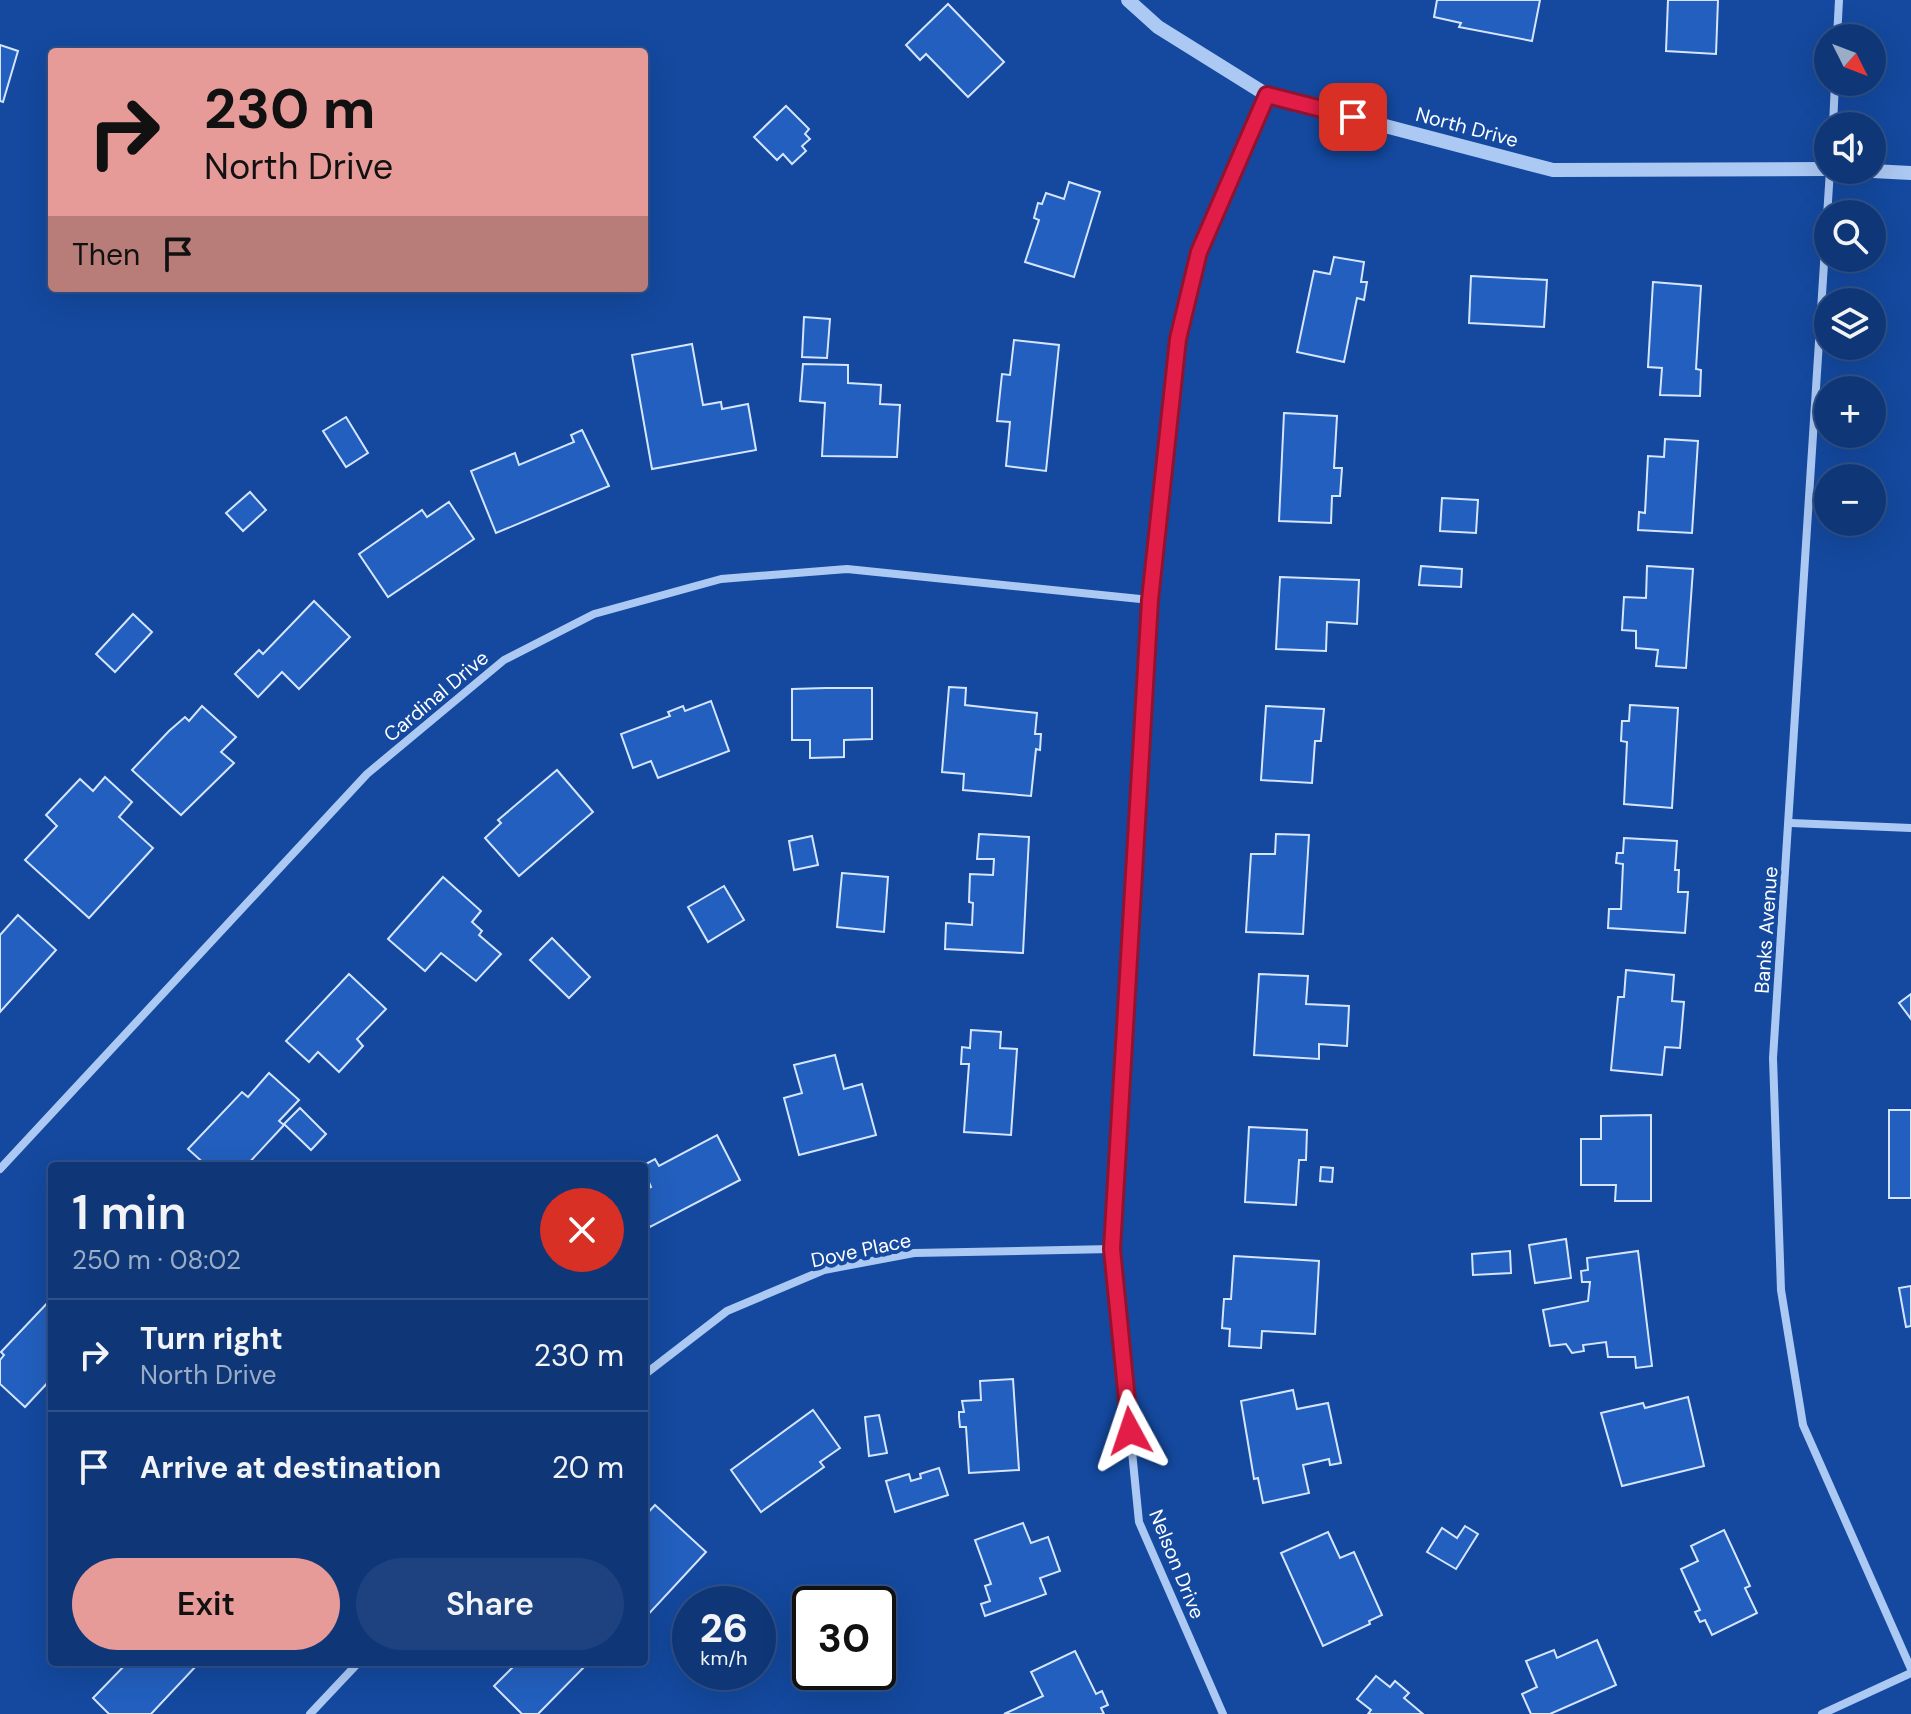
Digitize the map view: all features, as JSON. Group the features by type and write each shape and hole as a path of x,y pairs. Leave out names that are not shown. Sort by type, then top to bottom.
{"street":[{"name":"North Drive","path":"1128,0 1158,27 1267,95 1553,170 1814,169"},
{"path":"1838,24 1839,0"},
{"name":"Nelson Drive","path":"1223,1714 1139,1522 1112,1249 1150,600 1178,339 1199,252 1267,95"},
{"path":"1886,172 1911,173"},
{"name":"Banks Avenue","path":"1828,184 1791,823 1773,1058 1781,1290 1803,1425 1911,1671"},
{"name":"Cardinal Drive","path":"0,1169 367,774 504,660 594,614 721,579 847,569 1150,600"},
{"path":"1791,823 1911,828"},
{"name":"Dove Place","path":"648,1372 727,1311 824,1270 914,1253 1112,1249"},
{"path":"310,1714 355,1666"},
{"path":"1822,1714 1911,1671"}],"building":[{"path":"1437,0 1540,0 1532,41 1459,27 1461,23 1434,17"},
{"path":"1668,0 1718,0 1716,54 1666,51"},
{"path":"948,4 1004,62 968,97 926,54 920,60 906,45"},
{"path":"0,45 18,51 3,102 0,101"},
{"path":"786,106 809,129 805,134 810,139 802,146 806,151 792,164 783,154 777,160 754,137"},
{"path":"1069,182 1100,192 1074,277 1025,262 1039,220 1034,218 1038,203 1042,204 1046,193 1064,199"},
{"path":"1334,257 1364,262 1361,282 1367,282 1364,300 1357,298 1344,362 1297,352 1314,271 1330,274"},
{"path":"1471,276 1547,280 1544,327 1469,323"},
{"path":"1653,282 1701,286 1696,369 1701,370 1700,396 1660,395 1662,368 1648,367"},
{"path":"804,317 830,319 827,358 802,357"},
{"path":"1014,340 1059,345 1046,471 1006,466 1010,422 997,421 1002,374 1010,375"},
{"path":"692,344 703,405 721,402 722,409 748,404 756,450 652,469 632,355"},
{"path":"803,364 848,365 848,383 881,385 880,404 900,405 897,457 822,456 825,403 800,401"},
{"path":"1284,413 1337,416 1334,468 1342,468 1340,496 1332,496 1331,523 1279,521"},
{"path":"346,417 368,453 346,467 323,431"},
{"path":"582,430 609,486 496,533 471,471 515,453 519,465 574,442 571,435"},
{"path":"1665,439 1698,441 1692,533 1638,530 1639,512 1645,513 1648,456 1664,457"},
{"path":"250,492 266,510 243,531 226,513"},
{"path":"1442,498 1478,500 1476,533 1440,531"},
{"path":"449,502 474,539 388,597 359,554 422,510 427,517"},
{"path":"1421,566 1462,569 1461,587 1419,585"},
{"path":"1647,566 1693,569 1686,668 1656,666 1658,650 1636,648 1636,631 1622,630 1624,597 1646,598"},
{"path":"1280,577 1359,580 1357,624 1327,622 1326,651 1276,649"},
{"path":"314,601 350,637 299,689 282,672 258,697 235,674 259,650 263,654"},
{"path":"133,614 152,632 115,672 96,654"},
{"path":"949,687 966,688 965,705 1037,713 1035,734 1041,734 1040,750 1036,749 1031,796 963,790 964,774 942,772"},
{"path":"872,688 872,739 844,740 844,757 810,758 810,740 792,740 792,689"},
{"path":"711,701 729,751 658,778 651,761 633,768 621,734 670,716 668,712 683,706 685,711"},
{"path":"1630,705 1678,708 1672,808 1624,804 1627,742 1621,741 1622,721 1629,721"},
{"path":"202,706 236,737 221,752 234,763 181,815 132,770 169,731 185,717 189,721"},
{"path":"1266,706 1324,709 1321,741 1315,741 1312,783 1261,780"},
{"path":"557,770 593,812 519,876 485,838 501,823 498,820"},
{"path":"105,777 132,802 119,817 153,848 89,918 25,860 57,826 46,815 80,779 93,791"},
{"path":"979,834 1029,837 1023,953 945,949 946,923 972,925 970,874 993,875 994,859 977,859"},
{"path":"1276,834 1309,835 1303,934 1246,932 1251,854 1275,854"},
{"path":"812,836 818,865 794,870 789,841"},
{"path":"1624,838 1677,841 1675,870 1679,870 1678,892 1688,892 1685,933 1608,928 1609,909 1621,909 1623,864 1616,863 1617,853 1623,853"},
{"path":"842,873 888,877 884,932 837,927"},
{"path":"443,877 481,911 472,922 482,931 479,935 501,954 476,981 441,953 425,971 388,939"},
{"path":"724,886 744,920 708,942 688,907"},
{"path":"18,915 56,950 0,1012 0,935"},
{"path":"552,938 590,977 569,998 530,960"},
{"path":"1626,970 1674,975 1672,1001 1684,1002 1680,1048 1665,1047 1662,1075 1611,1070 1618,997 1624,997"},
{"path":"349,974 386,1009 357,1039 363,1046 339,1072 318,1052 309,1062 286,1041"},
{"path":"1259,974 1308,976 1306,1004 1349,1006 1347,1046 1319,1044 1319,1059 1254,1055"},
{"path":"1911,994 1911,1019 1899,1003"},
{"path":"971,1030 1001,1032 1000,1048 1017,1049 1011,1135 964,1132 969,1064 961,1064 962,1047 970,1048"},
{"path":"835,1055 844,1089 862,1084 876,1135 799,1155 784,1098 802,1093 794,1065"},
{"path":"269,1073 299,1100 279,1121 284,1125 250,1162 203,1162 188,1149 242,1092 248,1097"},
{"path":"300,1108 326,1134 311,1150 284,1124"},
{"path":"1889,1110 1911,1110 1911,1198 1889,1198"},
{"path":"1651,1115 1651,1201 1615,1201 1616,1185 1581,1185 1581,1139 1601,1139 1601,1116"},
{"path":"1249,1127 1307,1130 1306,1160 1299,1160 1296,1205 1245,1202"},
{"path":"717,1135 740,1180 650,1227 648,1163 655,1159 659,1166"},
{"path":"1321,1167 1333,1168 1332,1182 1320,1181"},
{"path":"1566,1239 1571,1278 1535,1283 1529,1245"},
{"path":"1510,1251 1511,1273 1473,1275 1472,1254"},
{"path":"1638,1251 1652,1366 1636,1368 1635,1357 1608,1357 1606,1342 1583,1345 1584,1351 1572,1353 1566,1344 1550,1346 1543,1310 1588,1301 1590,1282 1582,1282 1581,1271 1588,1270 1587,1258"},
{"path":"1234,1256 1319,1261 1315,1334 1262,1331 1261,1348 1229,1346 1230,1329 1222,1328 1224,1299 1231,1299"},
{"path":"1911,1286 1911,1326 1906,1327 1899,1288"},
{"path":"48,1302 48,1382 25,1407 0,1384 0,1360 4,1355 1,1352"},
{"path":"1013,1379 1019,1470 969,1473 966,1427 960,1427 959,1417 959,1412 964,1412 962,1401 981,1400 980,1381"},
{"path":"1293,1390 1297,1409 1328,1403 1341,1463 1330,1465 1329,1459 1303,1465 1309,1493 1263,1503 1258,1478 1254,1479 1241,1401"},
{"path":"1688,1397 1704,1466 1622,1486 1601,1413 1643,1403 1645,1408"},
{"path":"813,1410 840,1448 820,1462 824,1467 761,1512 731,1470"},
{"path":"879,1415 887,1453 869,1456 865,1417"},
{"path":"939,1468 948,1495 895,1512 886,1481 909,1474 911,1481 921,1478 920,1474"},
{"path":"655,1505 706,1552 648,1615 648,1513"},
{"path":"1023,1523 1031,1543 1048,1537 1060,1571 1040,1578 1046,1594 985,1616 981,1604 990,1601 985,1586 991,1584 975,1540"},
{"path":"1465,1526 1478,1534 1456,1569 1427,1552 1442,1528 1457,1538"},
{"path":"1724,1530 1750,1586 1745,1588 1757,1613 1712,1635 1705,1620 1700,1622 1695,1612 1700,1610 1681,1569 1698,1561 1691,1546"},
{"path":"1328,1532 1340,1558 1354,1552 1382,1615 1323,1646 1281,1553"},
{"path":"1597,1640 1616,1685 1550,1714 1531,1714 1522,1694 1537,1687 1526,1661 1554,1650 1557,1658"},
{"path":"1075,1651 1096,1694 1102,1691 1108,1705 1101,1708 1104,1714 1004,1714 1043,1696 1031,1672"},
{"path":"124,1666 196,1666 151,1714 109,1714 93,1698"},
{"path":"514,1666 585,1666 538,1714 522,1714 494,1686"},
{"path":"1376,1676 1390,1687 1395,1681 1409,1693 1404,1698 1423,1714 1368,1714 1371,1710 1357,1699"}],"route":[{"path":"1130,1431 1112,1249 1150,600 1178,339 1199,252 1267,95 1353,117"}]}
